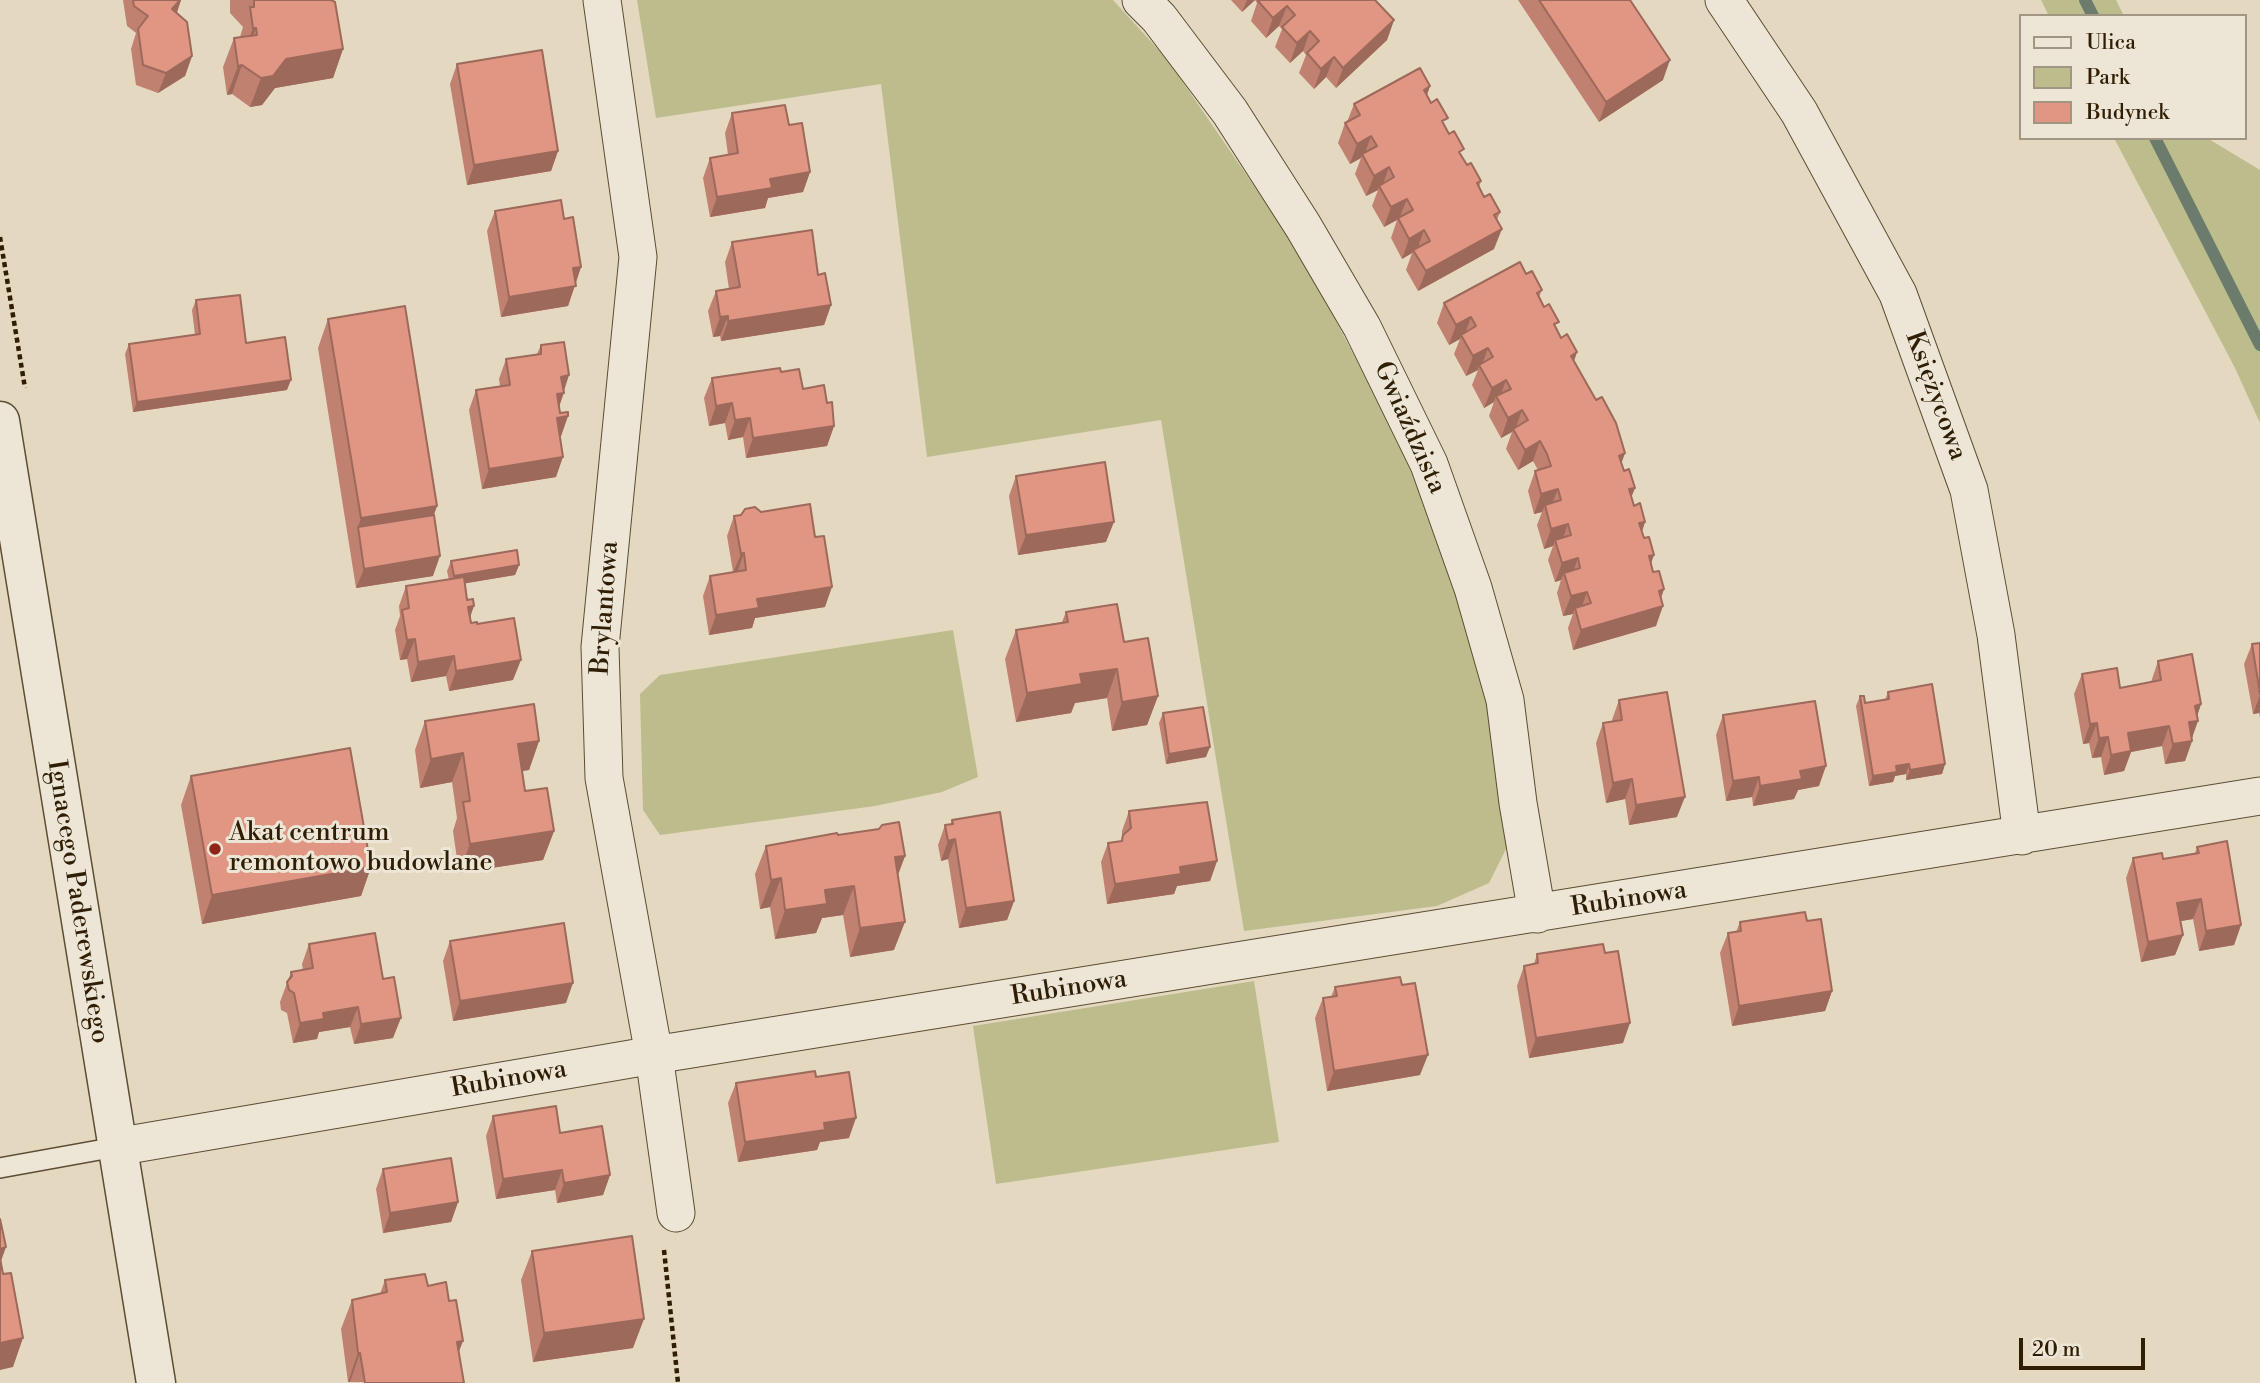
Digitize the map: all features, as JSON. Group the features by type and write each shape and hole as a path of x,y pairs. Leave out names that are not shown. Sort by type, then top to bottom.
{"street":[{"name":"Brylantowa","path":"602,0 638,257 600,647 604,778 654,1055 676,1213"},
{"name":"Gwiaździsta","path":"1142,0 1159,18 1230,112 1303,226 1362,327 1429,464 1473,588 1505,700 1536,915"},
{"name":"Księżycowa","path":"1724,0 1799,112 1898,294 1969,491 1996,635 2022,836"},
{"name":"Ignacego Paderewskiego","path":"0,421 156,1383"},
{"name":"Rubinowa","path":"116,1147 654,1055 1536,915 2260,796"}],"lane":[{"path":"0,1168 116,1147"}],"path":[{"path":"676,1213 664,1247 678,1383"}],"green space":[{"path":"637,0 1113,0 1167,59 1300,253 1393,429 1457,579 1491,719 1509,843 1489,883 1437,906 1244,931 1161,420 927,457 881,84 656,118"},
{"path":"2041,0 2116,0 2123,14 2048,14"},
{"path":"2115,140 2210,140 2260,170 2260,423 2235,368"},
{"path":"953,630 978,777 942,792 875,806 660,835 643,810 640,694 660,675"},
{"path":"1254,981 1279,1142 996,1184 973,1026"}],"building":[{"path":"133,0 180,0 172,9 187,22 192,56 166,73 143,65 138,29 148,16 134,6"},
{"path":"254,0 335,2 343,49 286,59 273,76 261,78 242,65 238,66 234,38 257,35 256,28 253,28 250,7 254,7"},
{"path":"1259,0 1375,0 1394,20 1343,68 1334,57 1321,69 1307,53 1319,41 1310,31 1297,43 1282,27 1295,15 1287,6 1273,18"},
{"path":"1539,0 1630,0 1670,60 1606,102"},
{"path":"542,50 558,151 474,165 457,64"},
{"path":"1420,68 1430,86 1424,90 1431,103 1437,99 1448,118 1442,121 1449,134 1454,131 1464,149 1459,152 1467,165 1471,163 1481,181 1477,183 1484,197 1490,194 1500,212 1494,215 1502,229 1426,271 1413,250 1430,241 1424,230 1409,239 1398,218 1413,210 1407,199 1391,207 1379,186 1394,177 1389,167 1374,176 1362,154 1377,146 1371,136 1357,144 1345,123 1360,115 1354,104"},
{"path":"785,105 789,125 802,123 810,172 770,179 772,188 717,197 710,158 738,153 732,113"},
{"path":"561,200 564,219 573,217 581,267 573,268 576,286 509,297 495,211"},
{"path":"812,230 818,275 825,273 831,305 728,321 728,316 720,317 716,291 740,287 732,242"},
{"path":"1520,262 1526,274 1532,271 1542,290 1537,293 1544,307 1549,304 1559,322 1554,324 1561,338 1567,334 1577,352 1571,356 1596,400 1602,397 1616,423 1625,453 1619,456 1624,471 1629,469 1635,488 1629,489 1634,506 1640,503 1645,522 1639,523 1644,538 1649,537 1654,555 1649,556 1653,572 1659,571 1664,589 1659,591 1663,606 1581,630 1575,608 1591,603 1587,592 1571,596 1564,573 1580,568 1578,558 1562,563 1555,540 1571,535 1568,524 1551,529 1545,505 1561,500 1558,489 1541,494 1535,471 1551,466 1547,454 1540,441 1525,450 1513,429 1528,420 1522,410 1508,418 1496,396 1511,389 1506,380 1492,388 1479,365 1493,357 1488,348 1473,356 1461,335 1476,326 1471,317 1456,325 1444,303"},
{"path":"240,295 246,343 285,337 291,380 137,402 129,344 200,334 196,300"},
{"path":"405,306 437,506 361,518 328,319"},
{"path":"564,342 569,375 561,377 564,393 557,394 560,413 568,412 568,416 557,418 563,457 489,469 476,390 510,385 506,359 541,354 541,345"},
{"path":"780,368 781,372 799,369 803,389 824,385 827,403 832,402 834,426 753,438 750,418 735,420 732,403 716,406 712,378"},
{"path":"1105,462 1114,522 1026,535 1016,476"},
{"path":"810,504 815,537 824,536 832,587 757,599 759,608 716,615 710,576 746,570 734,516 741,515 745,509 755,507 761,512"},
{"path":"434,515 440,556 364,569 358,527"},
{"path":"517,550 519,565 454,576 451,561"},
{"path":"464,577 467,600 473,599 474,606 468,607 471,623 514,618 521,660 456,671 454,656 418,662 415,639 407,640 402,610 409,608 406,586"},
{"path":"1117,604 1124,642 1148,638 1158,696 1122,702 1117,669 1080,674 1082,684 1027,693 1016,630 1068,622 1066,612"},
{"path":"2260,643 2260,694 2252,644"},
{"path":"2192,654 2201,704 2195,706 2198,721 2189,722 2192,741 2173,744 2169,726 2128,733 2131,751 2111,755 2108,737 2099,738 2097,723 2090,724 2082,674 2117,668 2120,688 2161,680 2158,661"},
{"path":"1932,684 1945,764 1910,770 1909,764 1896,766 1897,772 1873,776 1860,696 1864,696 1865,703 1889,699 1888,692"},
{"path":"1667,692 1685,797 1636,805 1632,779 1613,783 1603,723 1622,720 1619,700"},
{"path":"1815,701 1826,766 1800,771 1802,779 1760,786 1759,777 1733,781 1723,715"},
{"path":"534,704 539,741 518,744 525,791 547,788 554,831 470,844 463,802 470,801 463,753 431,759 425,721"},
{"path":"1203,707 1210,747 1169,754 1163,713"},
{"path":"350,748 371,867 212,895 191,776"},
{"path":"1207,802 1217,861 1180,867 1181,874 1115,884 1108,843 1122,841 1123,835 1131,828 1129,811"},
{"path":"1000,812 1014,901 966,908 955,839 948,841 945,825 953,824 952,820"},
{"path":"899,822 905,856 895,857 905,922 860,928 854,886 825,890 827,904 785,910 781,878 771,880 766,846 837,833 879,829 882,825"},
{"path":"2227,841 2241,925 2206,931 2201,899 2177,903 2183,935 2148,942 2133,858 2162,853 2163,859 2199,853 2197,847"},
{"path":"1805,912 1807,921 1821,919 1832,991 1739,1006 1728,933 1741,931 1740,922"},
{"path":"564,923 573,983 460,1001 450,941"},
{"path":"375,933 383,979 394,977 401,1018 361,1024 358,1007 323,1013 324,1019 300,1023 294,993 289,990 287,982 292,976 291,972 313,968 309,944"},
{"path":"1603,944 1605,953 1618,951 1630,1023 1536,1038 1524,966 1538,963 1537,954"},
{"path":"1400,977 1402,985 1415,983 1428,1055 1334,1071 1323,998 1337,996 1335,987"},
{"path":"815,1071 816,1077 849,1072 856,1118 824,1123 825,1130 745,1142 736,1083"},
{"path":"556,1106 560,1133 602,1126 610,1175 564,1183 562,1170 503,1179 493,1116"},
{"path":"451,1158 458,1202 390,1213 383,1169"},
{"path":"0,1219 6,1247 0,1249"},
{"path":"632,1236 644,1319 544,1333 532,1251"},
{"path":"0,1258 3,1274 11,1273 23,1338 0,1343"},
{"path":"425,1274 428,1286 446,1282 449,1301 456,1300 463,1341 457,1342 464,1383 365,1383 358,1353 352,1300 387,1292 385,1280"}],"waterway":[{"path":"2085,0 2092,14"},
{"path":"2156,140 2260,345"}],"place":[{"name":"Akat centrum remontowo budowlane","path":"215,849"}]}
